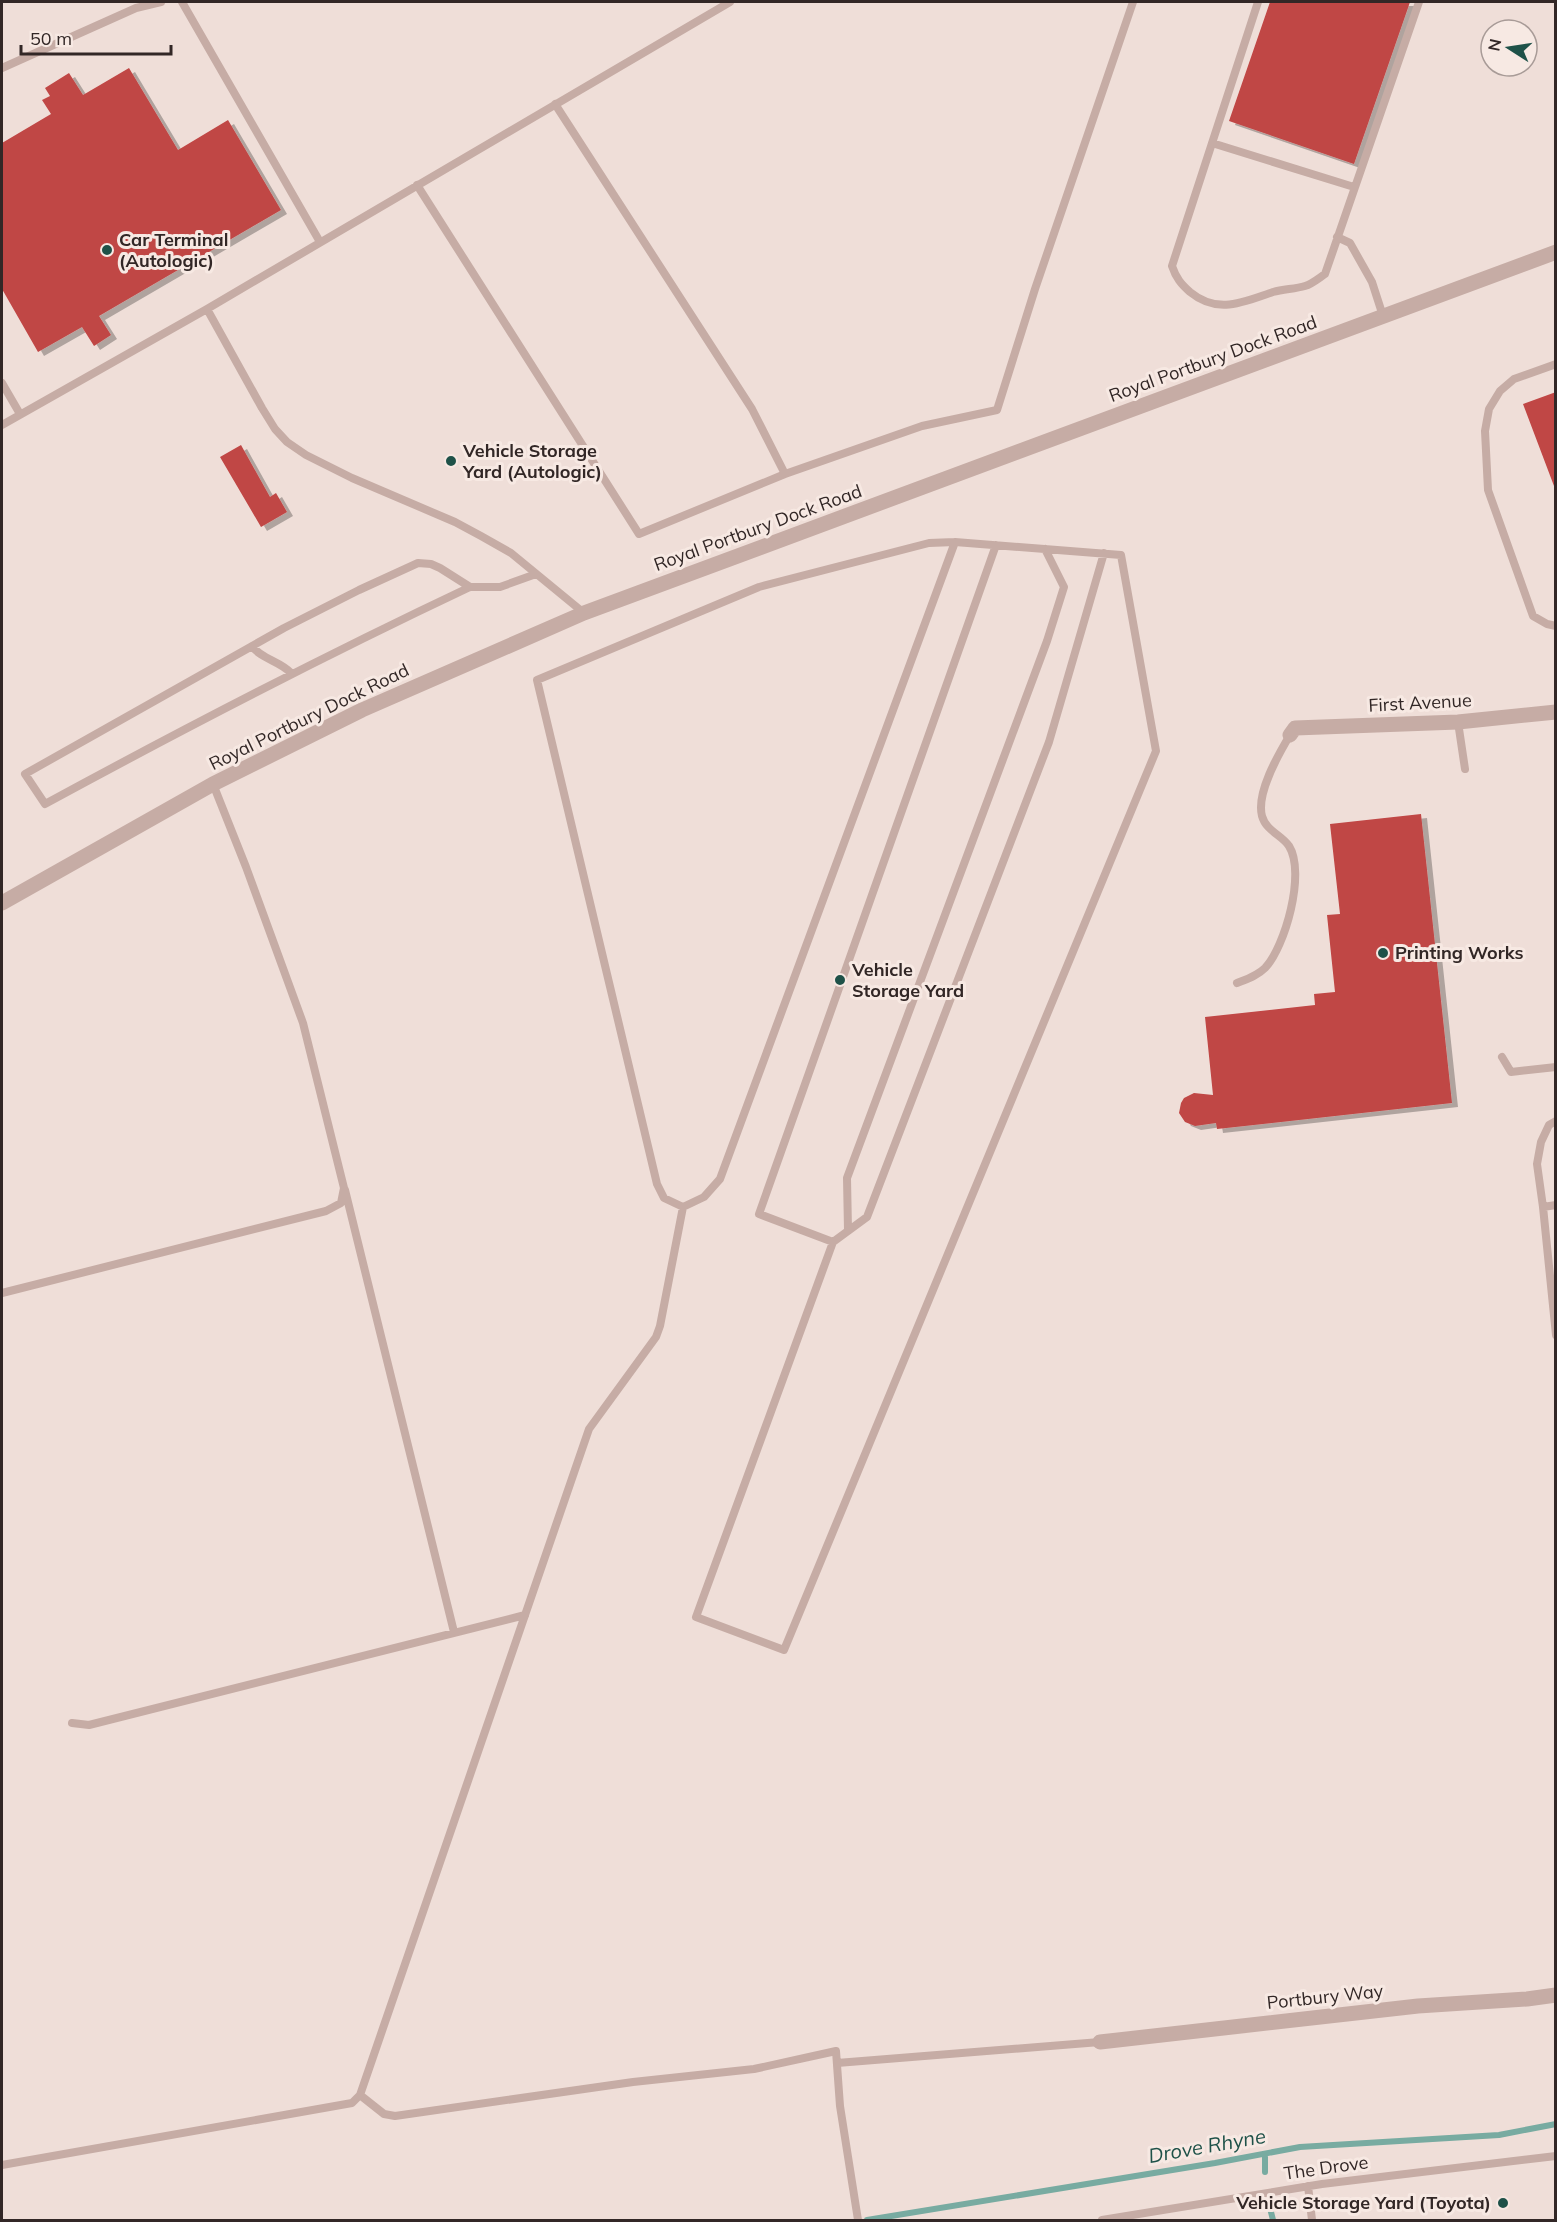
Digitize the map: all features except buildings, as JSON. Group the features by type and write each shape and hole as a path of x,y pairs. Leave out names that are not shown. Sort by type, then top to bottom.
{"street":[{"name":"Royal Portbury Dock Road","path":"2,903 213,784 362,710 584,613 1556,252"},
{"name":"First Avenue","path":"1290,735 1295,728 1458,722 1556,712"},
{"name":"Portbury Way","path":"1100,2042 1418,2006 1556,1995"}],"lane":[{"path":"2,69 136,8 161,2"},
{"path":"182,2 320,242"},
{"path":"2,425 207,309 730,2"},
{"path":"417,185 639,534 785,474 922,426 997,410 1045,258 1133,2"},
{"path":"1258,2 1172,266 1176,278 1197,297 1210,304 1230,305 1307,285 1325,274 1419,2"},
{"path":"555,104 752,409 785,474"},
{"path":"1212,143 1354,187"},
{"path":"1337,237 1350,243 1371,282 1383,316"},
{"path":"207,309 262,408 275,429 287,442 306,456 482,536 511,553 584,613"},
{"path":"1556,364 1514,379 1500,391 1490,409 1485,431 1488,490 1533,616 1556,626"},
{"path":"2,383 20,414"},
{"path":"683,1207 704,1197 720,1179 956,542"},
{"path":"683,1207 664,1198 657,1184 537,680 759,587 929,543 956,542 1121,555 1156,751 784,1650 696,1617 833,1242 867,1217 1049,742 1104,554"},
{"path":"833,1242 759,1214 996,545"},
{"path":"848,1230 847,1179 1047,641 1064,587 1045,549"},
{"path":"470,587 431,564 418,564 359,590 252,645 25,774 45,804 291,673 470,587 500,587 536,574"},
{"path":"252,645 257,653 284,666 291,673"},
{"path":"1458,722 1465,769"},
{"path":"1237,983 1257,975 1267,967 1280,945 1287,921 1295,876 1294,859 1289,846 1269,829 1262,817 1261,807 1263,793 1281,750 1290,735"},
{"path":"213,784 303,1023 454,1632"},
{"path":"1502,1057 1511,1072 1556,1067"},
{"path":"1556,1122 1550,1125 1541,1142 1537,1164 1556,1335"},
{"path":"2,1293 326,1211 341,1203 344,1188"},
{"path":"1543,1207 1556,1205"},
{"path":"2,2165 352,2103 360,2095 589,1429 656,1337 683,1207"},
{"path":"72,1723 89,1725 525,1615"},
{"path":"837,2063 1100,2042"},
{"path":"360,2095 384,2114 395,2116 633,2082 754,2069 836,2051 840,2106 858,2216"},
{"name":"The Drove","path":"1102,2220 1308,2186 1556,2156"},
{"path":"1308,2186 1312,2220"}],"waterway":[{"name":"Drove Rhyne","path":"867,2220 1300,2147 1499,2135 1556,2124"},
{"path":"1265,2154 1265,2172"},
{"path":"1269,2204 1273,2220"}],"place":[{"name":"Car Terminal (Autologic)","path":"107,250"},
{"name":"Vehicle Storage Yard (Autologic)","path":"451,461"},
{"name":"Printing Works","path":"1383,953"},
{"name":"Vehicle Storage Yard","path":"840,980"},
{"name":"Vehicle Storage Yard (Toyota)","path":"1503,2203"}]}
